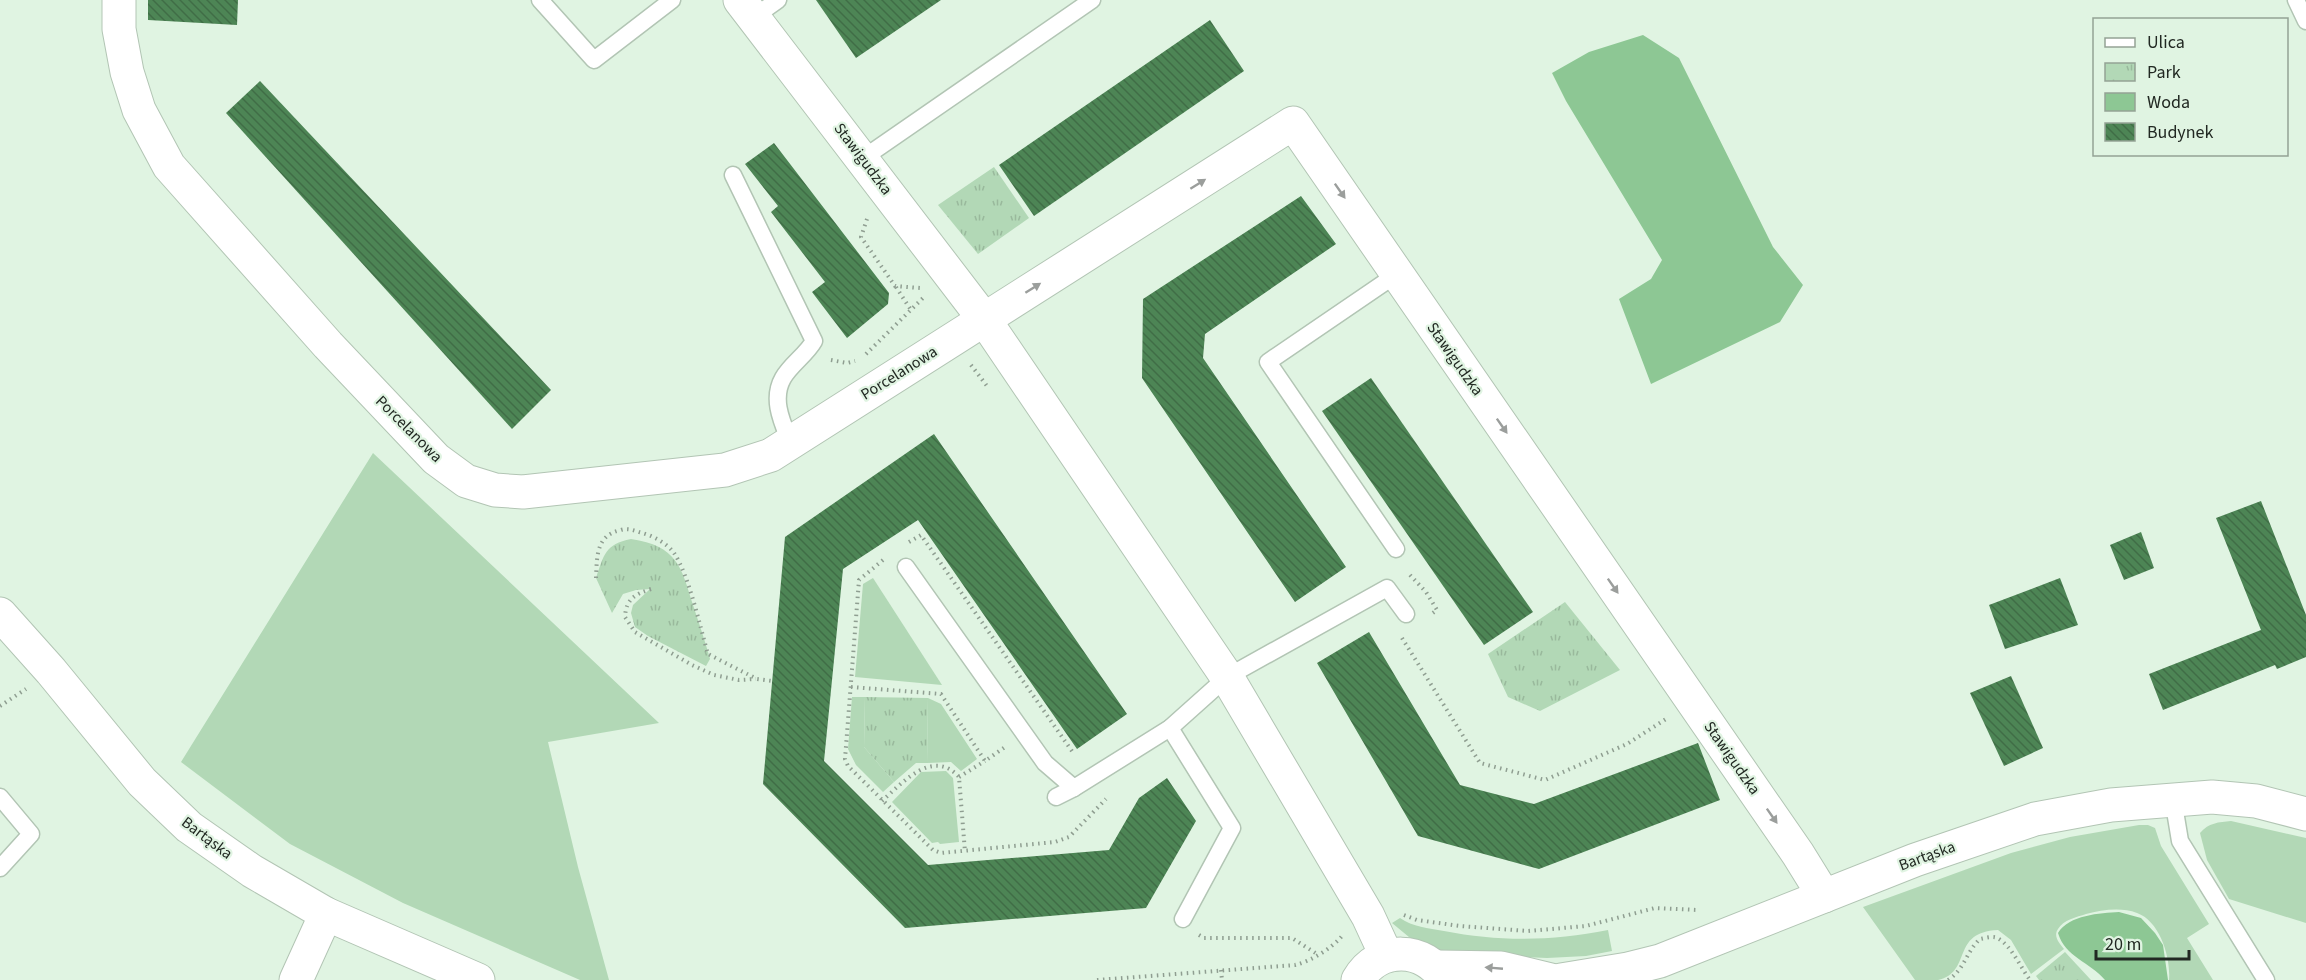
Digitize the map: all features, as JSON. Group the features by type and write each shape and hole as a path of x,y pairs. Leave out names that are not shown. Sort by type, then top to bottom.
{"street":[{"name":"Porcelanowa","path":"119,0 119,29 130,81 139,110 170,166 328,345 403,425 436,459 466,481 495,490 523,492 725,470 771,455 984,320"},
{"name":"Stawigudzka","path":"757,6 862,159 984,320 1227,677 1368,916 1386,955"},
{"name":"Stawigudzka","path":"984,320 1293,123 1694,702 1824,896"},
{"name":"Bartąska","path":"0,614 51,671 142,782 189,827 252,871 326,914 478,980"},
{"name":"Bartąska","path":"1561,980 1628,969 1660,961 1915,860 2034,819 2111,805 2212,797 2256,801 2306,814"},
{"path":"296,980 326,914"},
{"path":"1358,980 1363,971 1386,955 1407,953 1418,956 1441,974 1501,968 1551,980"}],"lane":[{"path":"543,1 594,60 672,0"},
{"path":"862,159 1092,0"},
{"path":"2296,0 2306,21"},
{"path":"733,175 814,341 783,378 777,397 780,415 790,442"},
{"path":"1396,549 1268,362 1397,274"},
{"path":"906,567 1045,763 1074,788"},
{"path":"1056,797 1170,728 1227,677 1387,588 1406,614"},
{"path":"1170,728 1232,828 1183,919"},
{"path":"0,797 31,834 0,868"},
{"path":"2173,799 2180,842 2266,980"}],"path":[{"path":"868,215 861,237 911,311"},
{"path":"895,286 922,288"},
{"path":"860,360 932,288"},
{"path":"960,362 970,364 987,386"},
{"path":"596,578 601,542 609,532 625,529 652,535 673,551 682,569 708,654 757,679"},
{"path":"1408,573 1426,592 1437,610 1427,616"},
{"path":"651,589 637,593 626,604 624,617 635,632 662,649 714,675 739,680 772,681"},
{"path":"1400,634 1480,763 1527,776 1545,780 1627,744 1694,702"},
{"path":"851,687 941,694 985,761"},
{"path":"959,777 1025,735"},
{"path":"882,801 918,769 947,766 959,777 966,852"},
{"path":"1401,914 1417,920 1528,931 1586,926 1655,908 1708,911"},
{"path":"1097,980 1295,965 1308,962 1335,944 1346,930"},
{"path":"1196,933 1204,938 1292,938 1317,954"},
{"path":"1948,980 1963,967 1969,952 1980,939 1994,937 2005,945 2030,980"},
{"path":"1221,970 1222,980"}],"green space":[{"path":"994,167 1029,218 978,254 938,205"},
{"path":"373,453 659,723 548,742 578,867 609,980 580,980 403,903 290,844 181,762"},
{"path":"631,539 658,547 675,560 685,579 710,659 706,666 635,627 631,613 633,605 650,589 623,594 612,613 596,578 601,563 611,547"},
{"path":"873,578 942,685 855,677 863,584"},
{"path":"1565,602 1620,670 1540,711 1508,697 1488,654"},
{"path":"852,697 865,697 864,747 894,782 883,792 856,765 848,749"},
{"path":"865,697 928,698 927,763 916,763 894,782 864,747"},
{"path":"928,698 941,704 977,759 961,771 951,762 927,763"},
{"path":"946,771 953,778 959,842 932,843 892,802 921,772"},
{"path":"2231,821 2306,838 2306,923 2229,899 2207,860 2200,833 2210,825"},
{"path":"2139,825 2155,828 2161,846 2209,924 2187,938 2213,980 2169,980 2166,951 2152,924 2145,917 2131,911 2105,910 2063,923 2056,937 2064,949 2031,974 2011,940 1998,930 1983,932 1973,938 1949,976 1938,980 1915,980 1863,907 2011,853 2070,837"},
{"path":"1400,918 1426,928 1485,937 1546,938 1608,930 1612,951 1586,956 1547,958 1443,953 1415,942 1392,923"},
{"path":"2065,952 2091,980 2039,980 2036,976"}],"water":[{"path":"1643,35 1679,58 1773,247 1803,285 1780,322 1651,384 1619,299 1651,279 1662,260 1566,101 1552,73 1589,52"},
{"path":"2119,912 2141,918 2155,933 2163,945 2168,980 2105,980 2072,954 2061,941 2058,933 2070,922 2086,916"}],"building":[{"path":"148,0 238,0 237,25 148,20"},
{"path":"816,0 941,0 856,58"},
{"path":"1210,20 1244,71 1034,216 999,165"},
{"path":"260,81 551,390 512,429 226,113"},
{"path":"774,143 889,293 888,304 847,338 812,292 825,282 771,212 778,206 745,164"},
{"path":"1301,196 1336,244 1205,334 1203,358 1346,567 1295,602 1142,378 1143,299"},
{"path":"1371,378 1533,612 1484,645 1322,411"},
{"path":"934,434 1127,714 1077,749 918,520 843,569 824,761 928,865 1109,850 1139,798 1167,778 1196,821 1146,908 905,928 763,784 785,537"},
{"path":"2261,501 2306,615 2306,657 2277,669 2275,665 2163,710 2149,674 2261,630 2216,518"},
{"path":"2141,532 2154,568 2124,580 2110,545"},
{"path":"2060,578 2078,625 2005,649 1989,605"},
{"path":"1369,632 1460,785 1534,804 1698,743 1720,800 1539,869 1418,836 1317,663"},
{"path":"2011,676 2043,748 2004,766 1970,693"}]}
